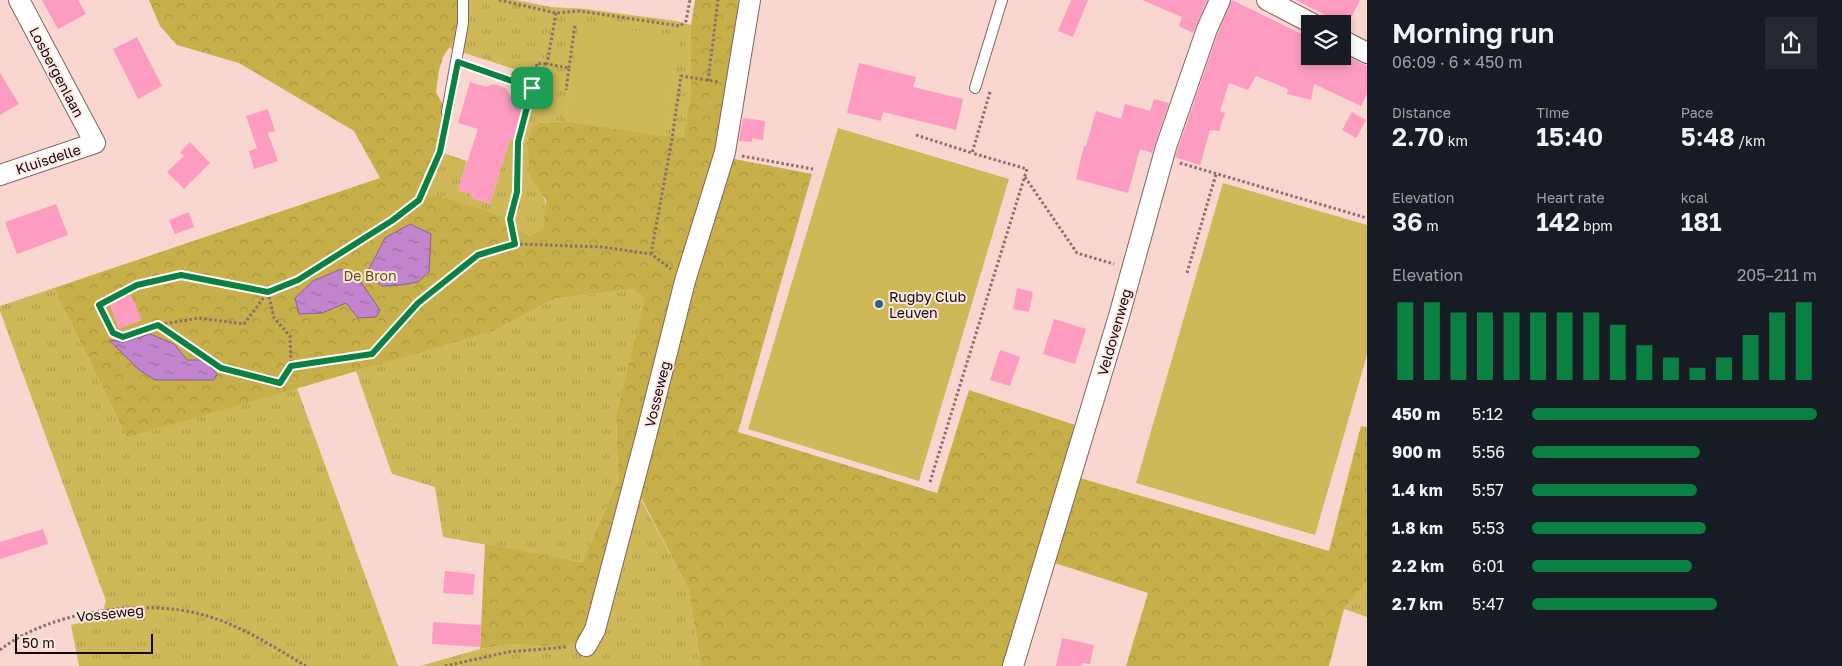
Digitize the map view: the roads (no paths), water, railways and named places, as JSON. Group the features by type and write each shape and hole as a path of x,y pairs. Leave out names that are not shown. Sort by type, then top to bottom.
{"street":[{"name":"Losbergenlaan","path":"19,0 95,143"},
{"name":"Vosseweg","path":"586,646 595,630 685,281 725,152 750,0"},
{"name":"Veldovenweg","path":"1014,666 1132,270 1162,158 1207,30 1220,0"},
{"path":"1267,0 1301,18"},
{"path":"1351,45 1367,53"},
{"name":"Kluisdelle","path":"0,175 95,143"}],"lane":[{"path":"447,112 458,62 463,23 463,0"},
{"path":"975,88 1002,0"}],"water":[{"path":"410,224 431,234 429,272 418,282 382,286 373,280 369,269 385,238"},
{"path":"341,269 358,278 380,310 376,317 358,318 346,303 322,313 299,314 295,298 313,281"},
{"path":"150,334 174,344 187,360 203,360 217,374 214,380 155,380 138,369 109,340 124,342"}],"place":[{"name":"Rugby Club Leuven","path":"879,304"}],"park label":[{"name":"De Bron","path":"370,275"}]}
